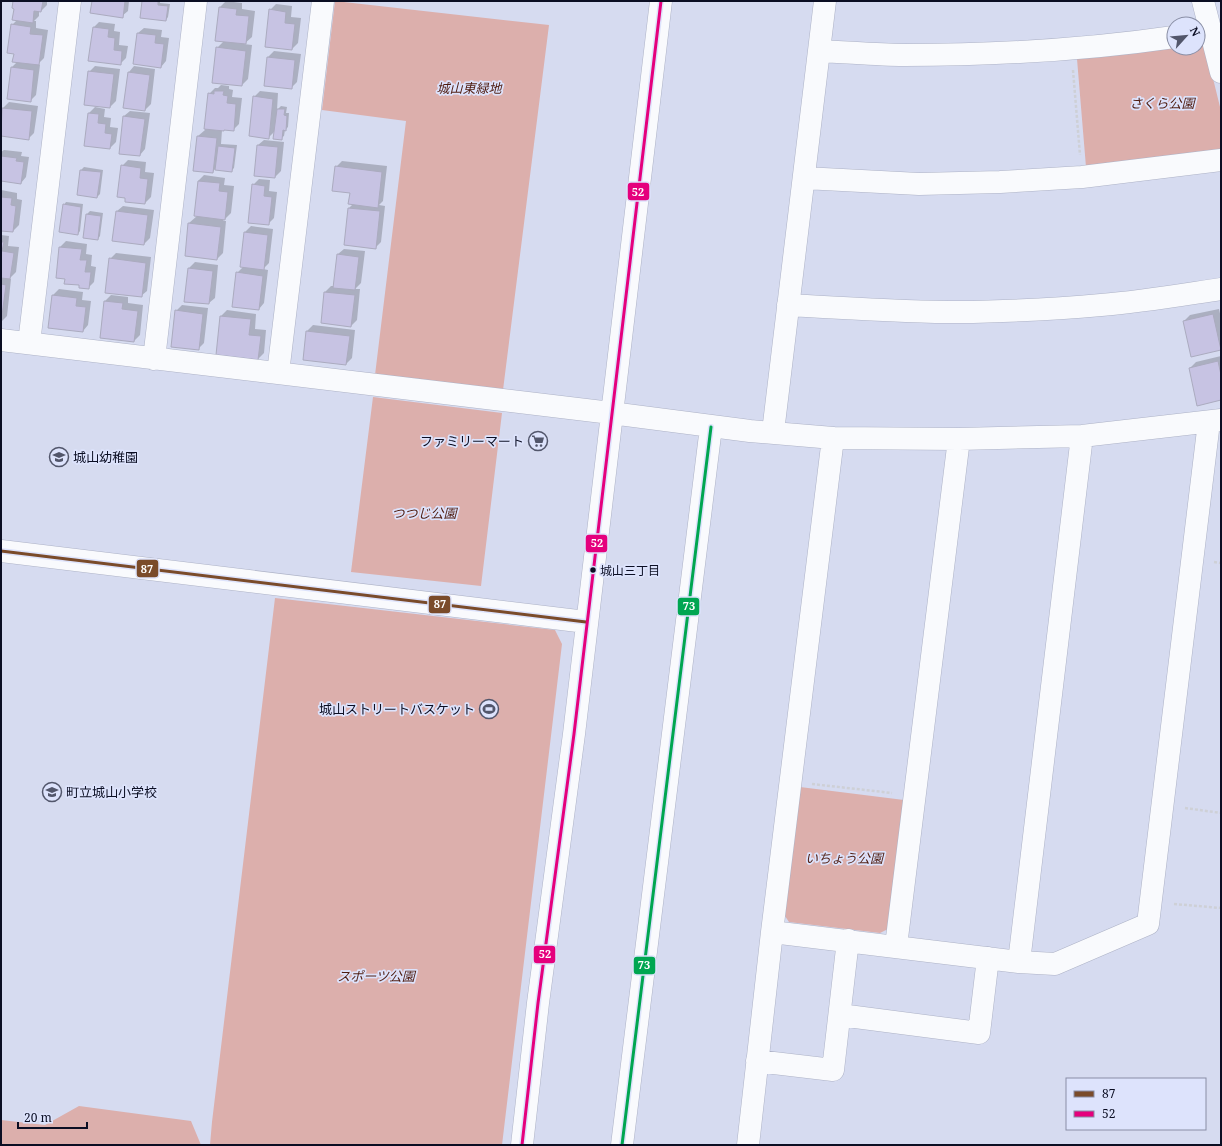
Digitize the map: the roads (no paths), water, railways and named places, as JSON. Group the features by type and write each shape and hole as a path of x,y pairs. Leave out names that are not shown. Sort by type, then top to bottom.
{"street":[{"path":"29,343 70,1"},
{"path":"154,359 196,1"},
{"path":"278,373 323,1"},
{"path":"522,1145 538,1004 574,734 586,622 661,1"},
{"path":"773,432 825,1"},
{"path":"1203,1 1203,16"},
{"path":"1206,37 1221,72"},
{"path":"819,51 903,55 1024,53 1071,50 1166,38"},
{"path":"804,178 919,184 1000,182 1082,177 1221,160"},
{"path":"788,305 906,311 972,312 1100,306 1221,289"},
{"path":"1,340 711,426 833,438 959,439 1082,436 1215,421 1162,805 1148,924 1055,964 1019,962 848,940 772,932"},
{"path":"622,1145 711,426"},
{"path":"1019,962 1082,436"},
{"path":"748,1145 772,932 833,438"},
{"path":"896,946 959,439"},
{"path":"1,551 586,622"},
{"path":"757,1061 833,1070 848,940"},
{"path":"840,1014 979,1033 988,958"}],"place":[{"name":"ファミリーマート","path":"538,441"},
{"name":"城山幼稚園","path":"59,457"},
{"name":"城山三丁目","path":"593,570"},
{"name":"城山ストリートバスケット","path":"489,709"},
{"name":"町立城山小学校","path":"52,792"}],"park label":[{"name":"城山東緑地","path":"469,88"},
{"name":"さくら公園","path":"1162,103"},
{"name":"つつじ公園","path":"424,513"},
{"name":"いちょう公園","path":"844,858"},
{"name":"スポーツ公園","path":"376,976"}]}
